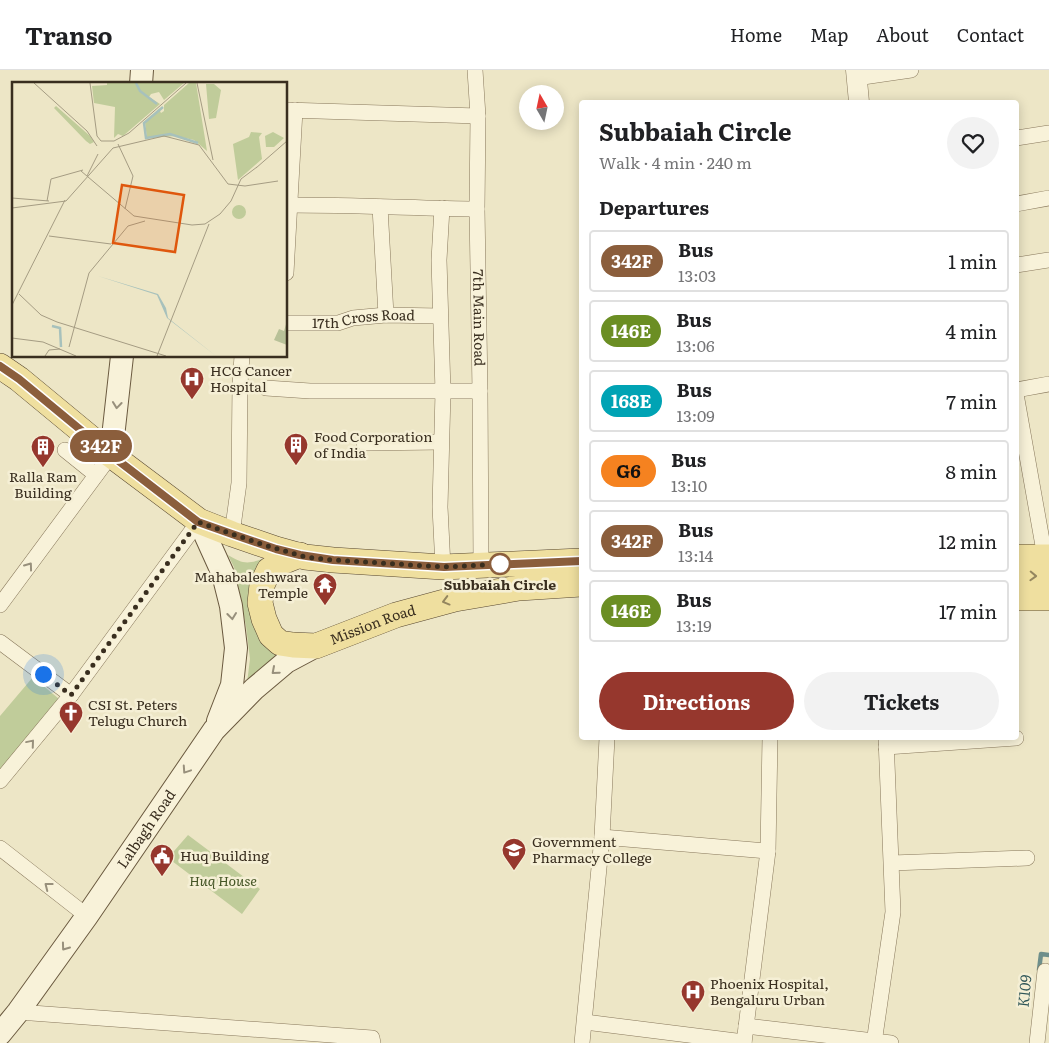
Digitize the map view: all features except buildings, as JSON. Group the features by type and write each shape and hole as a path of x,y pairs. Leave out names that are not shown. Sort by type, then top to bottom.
{"main road":[{"path":"111,455 122,358"},
{"path":"0,366 19,379 111,455 198,522 276,549 333,560 444,567 579,561"},
{"path":"198,522 224,574 231,606 236,648 232,686 214,730"},
{"name":"Mission Road","path":"300,555 280,563 269,570 262,585 260,603 264,619 271,635 280,643 316,646 396,615 455,599 519,588 579,584"},
{"path":"1019,558 1048,564"},
{"path":"1019,575 1048,564"},
{"path":"1019,598 1049,598"},
{"name":"Lalbagh Road","path":"0,1034 87,916 214,730 254,689 286,662 316,646"}],"street":[{"name":"7th Main Road","path":"475,70 478,116 477,209 481,565"},
{"path":"858,100 856,74 911,70"},
{"path":"288,228 291,110 478,116"},
{"path":"1019,138 1049,133"},
{"path":"1019,203 1049,198"},
{"path":"289,205 477,209"},
{"path":"380,207 386,316"},
{"path":"442,208 439,260 443,392 440,507 444,567"},
{"path":"1019,265 1049,260"},
{"name":"17th Cross Road","path":"288,323 338,323 354,318 386,316 440,316"},
{"path":"232,534 239,483 242,358"},
{"path":"1019,389 1049,384"},
{"path":"266,388 310,391 480,391"},
{"path":"1019,410 1048,564"},
{"path":"364,443 441,442"},
{"path":"65,450 96,475"},
{"path":"0,605 111,455"},
{"path":"0,781 71,695 198,522"},
{"path":"0,642 71,695"},
{"path":"582,1043 602,837 607,740"},
{"path":"745,1037 768,851 770,740"},
{"path":"874,1042 893,912 886,742 951,740"},
{"path":"602,837 768,851"},
{"path":"0,848 87,916"},
{"path":"892,863 1027,858"},
{"path":"1037,1043 1045,971"},
{"path":"18,1012 372,1038 373,1043"},
{"path":"585,1022 745,1037 891,1043"}],"green space":[{"path":"228,555 244,562 262,559 250,582 282,652 247,683 250,659 246,626 234,567"},
{"path":"33,677 59,699 0,770 0,716"},
{"name":"Huq House","path":"188,835 260,889 242,914 168,858"}],"waterway":[{"name":"K109","path":"1039,970 1041,954 1049,955"}],"bus line":[{"name":"342F","path":"0,366 19,379 111,455 198,522 276,549 305,557 444,567 579,561"}],"place":[{"name":"HCG Cancer Hospital","path":"192,400"},
{"name":"Food Corporation of India","path":"296,466"},
{"name":"Ralla Ram Building","path":"43,468"},
{"name":"Subbaiah Circle","path":"500,564"},
{"name":"Mahabaleshwara Temple","path":"325,606"},
{"name":"CSI St. Peters Telugu Church","path":"71,734"},
{"name":"Government Pharmacy College","path":"514,871"},
{"name":"Huq Building","path":"162,877"},
{"name":"Phoenix Hospital, Bengaluru Urban","path":"693,1013"}],"route":[{"path":"43,674 71,695 198,522 305,557 444,567 500,564"}]}
